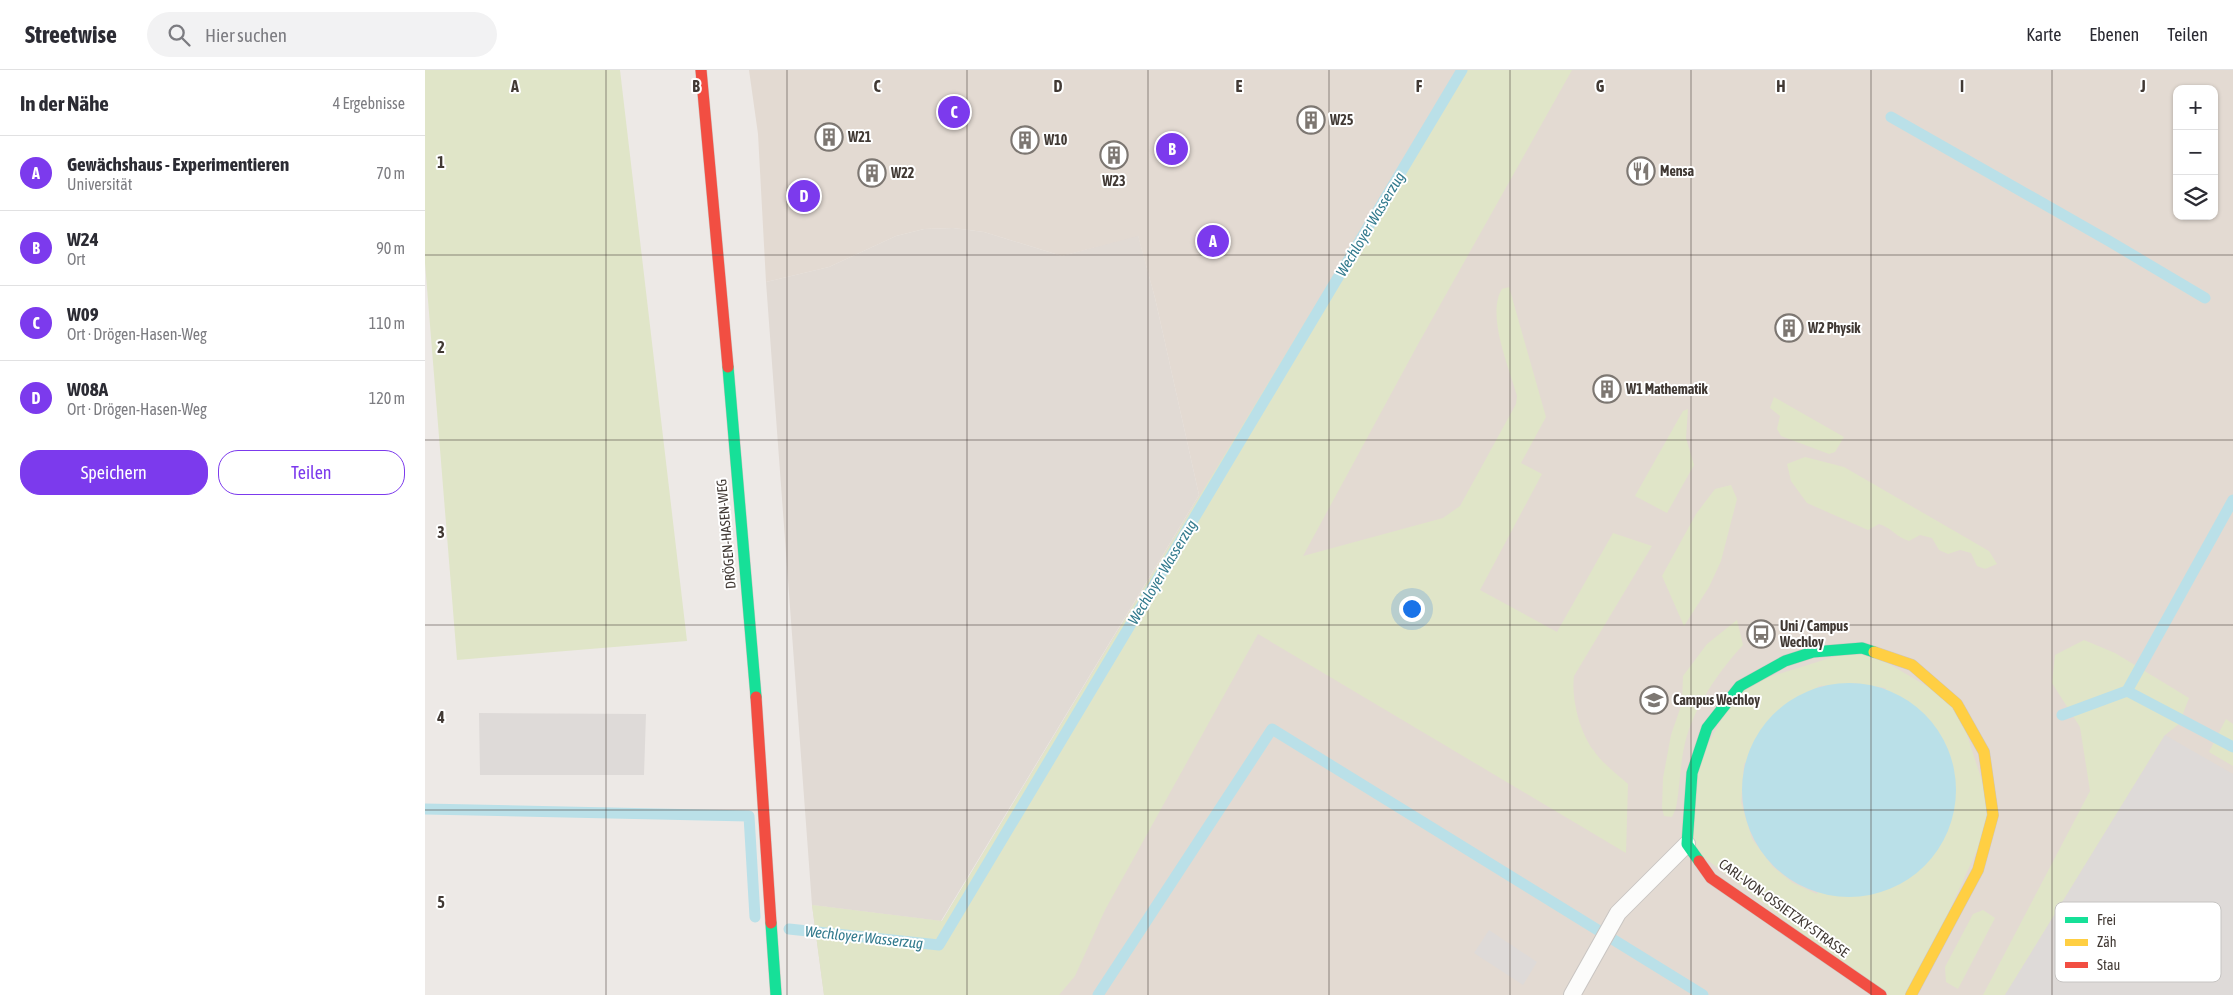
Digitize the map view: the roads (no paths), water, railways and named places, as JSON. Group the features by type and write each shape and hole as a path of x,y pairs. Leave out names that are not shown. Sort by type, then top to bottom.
{"street":[{"name":"DRÖGEN-HASEN-WEG","path":"701,70 755,686 776,995"},
{"path":"1687,844 1692,773 1707,728 1740,686 1785,661 1813,652 1862,648 1912,665 1957,704 1984,752 1993,815 1978,870 1911,995"},
{"name":"CARL-VON-OSSIETZKY-STRASSE","path":"1687,844 1711,878 1881,995"}],"lane":[{"path":"1572,995 1618,913 1687,844"}],"water":[{"path":"1838,683 1860,683 1880,687 1900,695 1925,714 1944,739 1952,759 1956,790 1952,821 1944,841 1925,866 1900,885 1880,893 1860,897 1838,897 1818,893 1798,885 1781,873 1766,858 1754,841 1746,821 1742,801 1742,779 1746,759 1754,739 1766,722 1781,707 1798,695 1818,687"}],"waterway":[{"name":"Wechloyer Wasserzug","path":"789,929 939,945 1462,70"},
{"path":"1891,117 2205,298"},
{"path":"2127,691 2233,500"},
{"path":"2062,715 2127,691 2233,747"},
{"path":"1098,995 1272,729 1703,995"},
{"name":"Wechloyer Wasserzug","path":"425,809 749,816 755,917"}],"place":[{"name":"W09","path":"954,112"},
{"name":"W25","path":"1311,120"},
{"name":"W21","path":"829,137"},
{"name":"W10","path":"1025,140"},
{"name":"W24","path":"1172,149"},
{"name":"W23","path":"1114,155"},
{"name":"Mensa","path":"1641,171"},
{"name":"W22","path":"872,173"},
{"name":"W08A","path":"804,196"},
{"name":"Gewächshaus - Experimentieren","path":"1213,241"},
{"name":"W2 Physik","path":"1789,328"},
{"name":"W1 Mathematik","path":"1607,389"},
{"name":"Uni / Campus Wechloy","path":"1761,634"},
{"name":"Campus Wechloy","path":"1654,700"}]}
